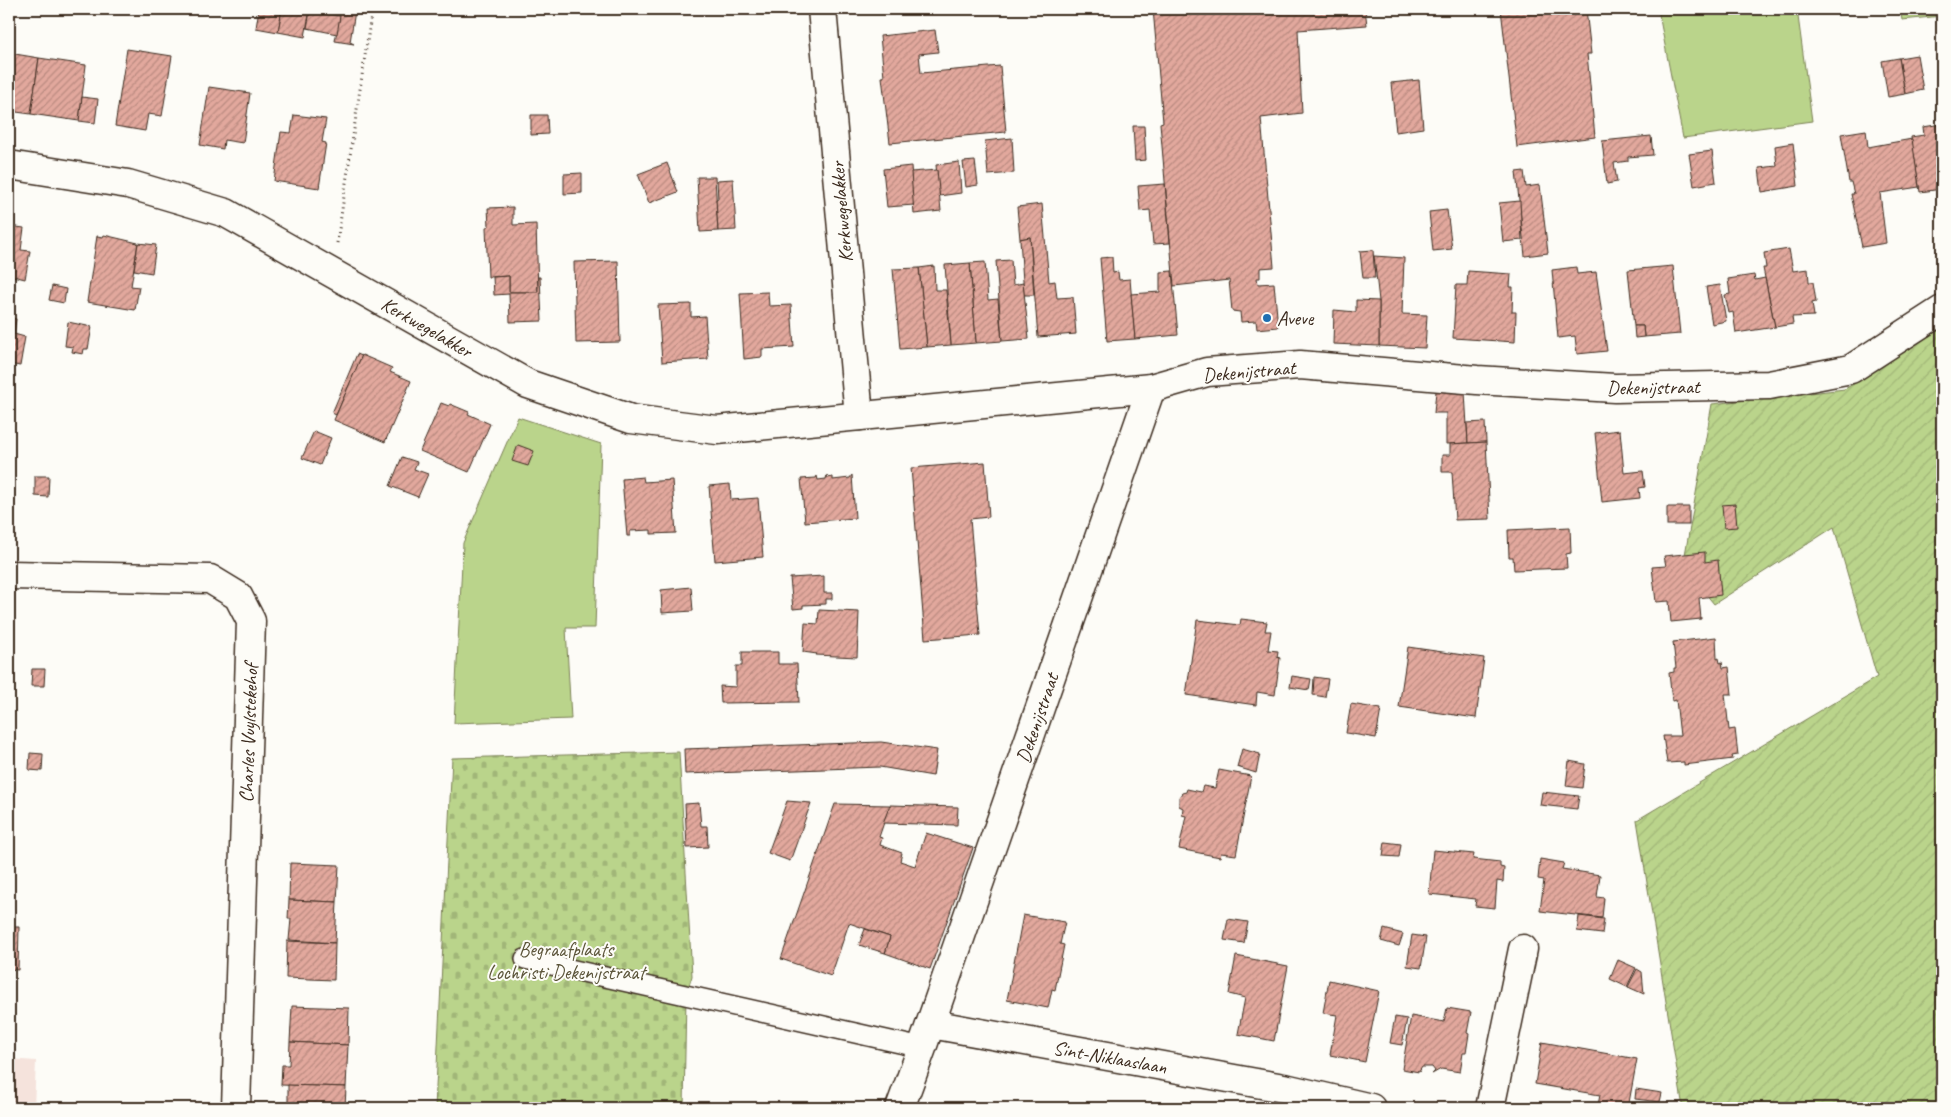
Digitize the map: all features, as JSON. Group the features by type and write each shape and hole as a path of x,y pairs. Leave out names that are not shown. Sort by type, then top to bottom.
{"street":[{"name":"Kerkwegelakker","path":"822,9 859,416"},
{"name":"Kerkwegelakker","path":"9,165 128,184 226,213 528,384 631,419 717,430 1151,388"},
{"name":"Dekenijstraat","path":"900,1108 927,1036 1151,388 1207,372 1300,365 1478,380 1615,388 1769,385 1851,369 1942,310"},
{"name":"Charles Vuylstekehof","path":"9,576 210,579 238,596 251,621 236,1108"},
{"path":"1490,1108 1523,949"},
{"name":"Sint-Niklaaslaan","path":"927,1036 1291,1099 1371,1108"}],"lane":[{"path":"525,958 927,1036"}],"path":[{"path":"332,272 372,9"}],"shaded area":[{"path":"9,1059 36,1061 34,1108 9,1108"}],"green space":[{"path":"1658,9 1797,9 1812,121 1683,138"},
{"path":"1900,9 1942,9 1942,16 1902,20"},
{"path":"1942,328 1942,1108 1683,1108 1637,820 1877,677 1834,527 1714,604 1683,566 1712,404 1845,389"},
{"path":"518,417 601,444 595,628 566,628 571,719 454,723 463,543"},
{"name":"Begraafplaats Lochristi Dekenijstraat","path":"679,752 692,976 686,995 684,1108 435,1108 452,758"}],"building":[{"path":"259,9 282,9 278,32 256,28"},
{"path":"282,9 310,9 305,37 278,32"},
{"path":"341,9 355,11 350,42 354,44 335,41"},
{"path":"1153,9 1365,9 1367,25 1298,30 1302,113 1261,118 1274,267 1260,268 1260,278 1257,278 1258,284 1274,283 1278,327 1257,329 1256,321 1241,322 1240,312 1232,311 1229,280 1174,286 1160,123 1163,122"},
{"path":"1501,9 1586,9 1591,54 1587,54 1595,137 1517,147"},
{"path":"310,11 340,16 337,34 307,28"},
{"path":"935,30 938,52 919,54 921,73 1000,66 1006,132 890,143 882,77 884,77 880,36"},
{"path":"127,49 172,56 162,116 148,114 145,131 115,126"},
{"path":"9,53 39,58 31,114 9,111"},
{"path":"1917,55 1923,90 1905,94 1899,58"},
{"path":"39,58 86,65 79,121 31,114"},
{"path":"1899,58 1905,94 1888,97 1882,61"},
{"path":"1419,80 1423,128 1396,132 1391,83"},
{"path":"209,87 250,93 243,143 224,140 223,149 200,145"},
{"path":"82,97 98,99 95,123 79,121"},
{"path":"294,115 326,119 322,142 326,143 319,188 274,181 281,132 291,133"},
{"path":"531,115 547,115 548,134 531,135"},
{"path":"1942,124 1942,189 1920,192 1911,137 1924,135 1923,127"},
{"path":"1133,126 1144,126 1146,160 1135,161"},
{"path":"1866,130 1868,147 1912,139 1919,187 1880,193 1886,243 1862,247 1851,194 1854,194 1851,182 1849,182 1841,134"},
{"path":"1651,136 1653,155 1628,157 1628,161 1614,163 1617,182 1607,184 1602,141"},
{"path":"1012,138 1014,173 988,175 985,141"},
{"path":"1793,143 1798,186 1762,192 1759,168 1777,166 1775,146"},
{"path":"1712,151 1716,182 1694,186 1689,154"},
{"path":"975,161 978,185 966,187 963,162"},
{"path":"959,162 961,193 939,196 936,165"},
{"path":"667,163 678,192 649,203 638,174"},
{"path":"911,166 914,205 887,207 883,169"},
{"path":"937,170 941,211 914,214 911,172"},
{"path":"1524,171 1526,187 1540,185 1548,253 1525,256 1516,172"},
{"path":"582,173 582,193 564,194 564,174"},
{"path":"697,177 715,177 718,231 700,232"},
{"path":"733,179 736,230 718,231 717,180"},
{"path":"1165,184 1170,243 1153,244 1150,210 1140,211 1138,186"},
{"path":"1520,201 1522,240 1503,242 1499,203"},
{"path":"1042,204 1049,282 1055,281 1057,298 1073,297 1076,334 1038,337 1030,237 1020,239 1017,207"},
{"path":"513,207 513,225 536,224 538,292 509,292 509,276 488,277 486,227 489,226 488,208"},
{"path":"1447,210 1452,249 1433,251 1429,212"},
{"path":"9,226 24,228 21,250 30,251 25,279 9,275"},
{"path":"104,235 138,243 131,286 139,287 135,310 87,302 97,236 103,237"},
{"path":"1030,237 1034,295 1024,295 1020,239"},
{"path":"138,243 156,245 152,273 134,270"},
{"path":"1789,249 1793,271 1808,269 1809,282 1813,282 1816,302 1812,303 1814,316 1792,317 1793,324 1775,327 1763,268 1766,268 1764,253"},
{"path":"1373,250 1375,278 1363,278 1360,251"},
{"path":"1374,256 1404,258 1402,314 1427,315 1425,348 1379,346 1379,301"},
{"path":"1112,257 1113,273 1118,272 1119,280 1130,279 1135,339 1107,341 1100,258"},
{"path":"1011,260 1013,285 1023,283 1029,339 1002,341 996,261"},
{"path":"618,261 620,342 576,343 574,262"},
{"path":"985,262 988,300 998,299 1002,341 976,343 970,263"},
{"path":"970,263 976,343 951,345 945,265"},
{"path":"934,266 935,290 946,290 951,345 927,347 919,268"},
{"path":"1673,266 1680,334 1644,337 1643,326 1634,326 1628,270"},
{"path":"1576,267 1577,274 1596,272 1607,351 1577,354 1575,336 1558,338 1552,270"},
{"path":"919,268 927,347 900,349 893,269"},
{"path":"1172,271 1178,335 1135,339 1131,294 1160,292 1160,272"},
{"path":"1468,271 1511,274 1510,287 1513,287 1512,312 1516,312 1515,342 1453,338 1456,285 1467,285"},
{"path":"1754,275 1755,280 1765,278 1775,327 1736,333 1733,312 1729,313 1725,295 1730,294 1728,279"},
{"path":"509,276 509,292 538,292 538,277 540,277 542,321 510,322 509,294 494,295 493,277"},
{"path":"1720,285 1726,321 1712,324 1706,287"},
{"path":"52,286 66,289 64,303 49,300"},
{"path":"768,292 769,306 791,305 794,347 762,349 762,357 744,359 740,293"},
{"path":"1356,300 1379,301 1379,346 1333,344 1334,310 1356,312"},
{"path":"691,304 691,317 705,316 708,359 662,362 658,305"},
{"path":"9,318 16,319 14,334 25,337 20,366 9,364"},
{"path":"68,322 92,327 88,349 84,349 83,354 72,352 73,347 65,346"},
{"path":"1634,326 1643,326 1644,337 1635,338"},
{"path":"357,354 362,356 336,415 332,413"},
{"path":"362,355 392,368 390,372 411,381 385,442 334,420"},
{"path":"1436,391 1465,392 1468,443 1446,444 1446,413 1434,413"},
{"path":"441,403 449,406 450,404 469,412 468,414 490,424 469,472 420,451"},
{"path":"1485,422 1486,442 1468,443 1467,423"},
{"path":"1620,430 1624,473 1643,471 1645,487 1639,488 1640,498 1602,502 1595,433"},
{"path":"314,431 331,438 320,465 302,458"},
{"path":"1486,442 1490,519 1455,520 1452,472 1442,472 1442,455 1450,455 1450,444"},
{"path":"518,445 534,451 528,466 512,461"},
{"path":"402,457 417,462 414,469 428,474 418,497 390,486"},
{"path":"985,462 989,517 970,519 980,635 925,639 911,468"},
{"path":"827,475 828,478 833,477 833,480 850,478 852,475 855,518 805,522 801,479 816,478 817,476 818,480 826,479"},
{"path":"35,476 49,476 48,497 35,496"},
{"path":"643,477 644,482 672,480 676,533 651,534 651,530 630,531 630,536 627,536 622,479"},
{"path":"730,484 731,500 758,498 763,557 715,561 709,486"},
{"path":"1735,504 1737,527 1724,528 1722,505"},
{"path":"1667,507 1689,507 1689,525 1667,525"},
{"path":"1570,527 1571,553 1566,554 1567,568 1514,570 1513,557 1509,557 1508,530"},
{"path":"1705,552 1705,562 1718,560 1721,595 1699,598 1701,619 1671,622 1669,601 1656,602 1652,567 1666,566 1664,556"},
{"path":"824,576 824,593 832,593 832,599 826,599 826,604 803,605 803,608 793,609 790,578"},
{"path":"691,587 693,611 662,613 661,590"},
{"path":"819,610 859,612 857,657 816,655 803,652 805,623 818,624"},
{"path":"1241,619 1267,622 1265,631 1271,631 1268,650 1278,651 1277,657 1280,658 1275,695 1257,692 1256,705 1186,695 1197,620 1240,625"},
{"path":"1716,637 1717,659 1719,658 1720,663 1722,662 1723,668 1729,667 1732,694 1725,694 1729,730 1735,729 1738,755 1732,756 1733,759 1684,765 1684,762 1667,763 1663,736 1680,736 1676,700 1672,701 1669,673 1674,672 1674,668 1676,668 1673,642"},
{"path":"1408,647 1484,658 1476,718 1399,707"},
{"path":"742,652 778,652 778,664 797,664 799,702 721,703 720,686 736,687 736,666 742,666"},
{"path":"32,669 45,669 44,686 31,686"},
{"path":"1292,676 1311,679 1309,690 1290,687"},
{"path":"1314,677 1328,679 1325,697 1313,695"},
{"path":"1351,704 1381,709 1376,738 1346,733"},
{"path":"881,742 937,750 933,776 880,767 685,774 684,749"},
{"path":"1242,749 1260,754 1256,773 1237,767"},
{"path":"30,753 43,754 42,771 29,770"},
{"path":"1569,761 1585,764 1582,788 1566,786"},
{"path":"1219,770 1251,776 1236,855 1221,853 1220,857 1179,849 1186,816 1182,815 1183,808 1179,806 1179,797 1187,789 1201,792 1203,786 1215,788"},
{"path":"1542,792 1579,796 1577,809 1540,805"},
{"path":"787,801 811,803 790,861 768,853"},
{"path":"699,803 701,826 707,826 708,847 687,848 685,804"},
{"path":"835,804 890,805 879,837 882,838 880,845 902,853 900,861 915,866 926,833 973,848 930,969 885,953 890,937 849,923 831,976 781,959"},
{"path":"890,805 958,807 957,825 883,823"},
{"path":"1385,842 1401,844 1399,857 1383,856"},
{"path":"1433,850 1474,854 1473,859 1500,862 1500,867 1504,868 1503,882 1497,881 1495,908 1475,906 1476,899 1429,894"},
{"path":"1540,859 1564,863 1562,869 1600,875 1597,897 1604,898 1602,918 1540,911 1544,880 1538,879"},
{"path":"290,863 339,865 337,902 289,900"},
{"path":"289,900 337,902 335,943 289,940 291,919 288,919"},
{"path":"1023,915 1065,922 1060,944 1064,945 1055,990 1052,989 1048,1008 1007,1000"},
{"path":"1579,916 1604,919 1602,934 1577,931"},
{"path":"1228,919 1248,922 1244,943 1224,940"},
{"path":"9,927 19,927 18,970 9,969"},
{"path":"865,929 890,937 885,953 859,945"},
{"path":"1384,929 1403,934 1399,946 1381,941"},
{"path":"1412,935 1426,937 1421,968 1407,966"},
{"path":"287,941 335,943 334,980 286,978"},
{"path":"1236,956 1288,966 1274,1041 1238,1034 1245,998 1229,994"},
{"path":"1618,960 1636,968 1627,987 1610,979"},
{"path":"1637,969 1642,972 1644,994 1628,987"},
{"path":"1329,980 1379,991 1365,1062 1330,1055 1337,1015 1323,1013"},
{"path":"292,1006 349,1008 348,1045 290,1042"},
{"path":"1447,1008 1471,1012 1466,1053 1463,1053 1460,1072 1441,1069 1432,1074 1435,1071 1432,1067 1422,1067 1419,1072 1402,1069 1411,1016 1444,1022"},
{"path":"1395,1017 1407,1019 1402,1045 1390,1043"},
{"path":"290,1042 348,1045 346,1087 281,1085 282,1065 289,1065"},
{"path":"1542,1042 1637,1059 1628,1108 1598,1105 1600,1095 1535,1084"},
{"path":"288,1085 346,1087 345,1108 288,1108"},
{"path":"1636,1089 1662,1093 1660,1102 1635,1099"}],"place":[{"name":"Aveve","path":"1267,318"}]}
